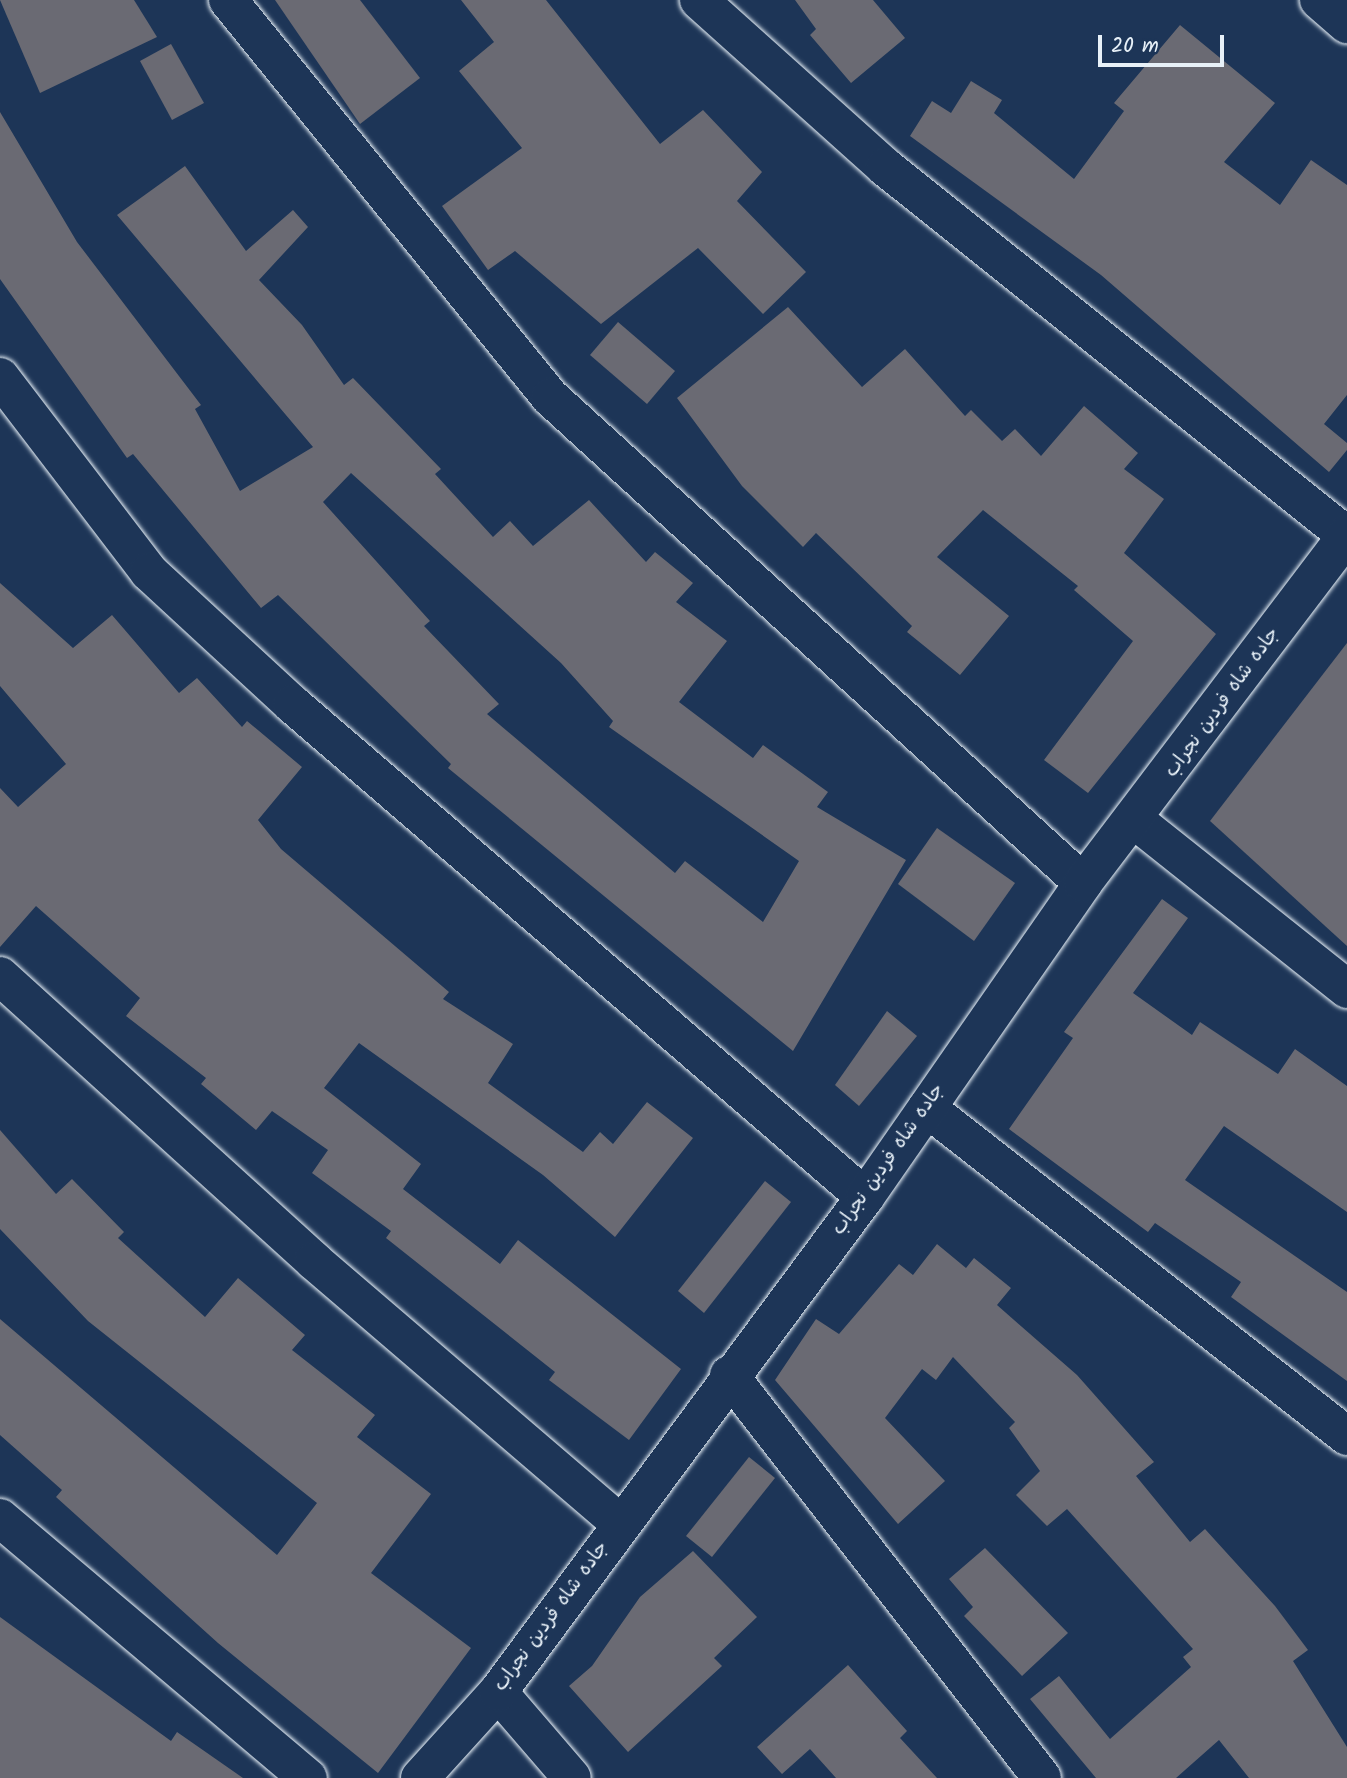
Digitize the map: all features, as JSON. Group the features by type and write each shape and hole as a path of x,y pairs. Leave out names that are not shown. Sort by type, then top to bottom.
{"street":[{"path":"229,0 550,397 1083,883"},
{"path":"699,0 885,167 1347,536"},
{"path":"1319,0 1347,24"},
{"path":"0,377 149,572 303,713 865,1197"},
{"name":"جاده شاه فردین نجراب","path":"420,1778 498,1692 729,1375 865,1197 1083,883 1136,821 1347,536"},
{"path":"1136,821 1347,989"},
{"path":"0,976 314,1261 620,1523"},
{"path":"927,1108 1347,1436"},
{"path":"729,1375 1042,1778"},
{"path":"0,1518 308,1778"},
{"path":"498,1692 572,1778"}],"building":[{"path":"0,0 134,0 157,37 40,93"},
{"path":"275,0 360,0 420,78 360,124"},
{"path":"461,0 546,0 660,144 703,110 762,172 737,201 806,272 763,314 698,248 601,324 515,251 488,270 442,206 522,148 459,71 494,42"},
{"path":"795,0 873,0 905,38 851,83 810,35 816,29"},
{"path":"1180,25 1275,103 1224,162 1280,205 1311,160 1347,185 1347,395 1324,424 1347,443 1347,450 1329,472 1101,275 910,136 932,101 951,113 971,81 1002,100 994,113 1074,179 1124,111 1114,103"},
{"path":"171,44 204,103 172,120 140,61"},
{"path":"0,112 77,242 201,405 195,409 240,491 313,447 117,215 185,166 246,251 293,210 308,227 259,280 302,325 344,385 353,378 441,469 435,474 493,537 510,521 533,546 589,500 646,562 655,552 693,583 676,602 727,641 679,702 753,758 763,745 828,792 817,807 906,860 793,1051 448,768 451,764 278,595 261,608 133,454 127,458 0,279","holes":["351,473 561,663 613,721 609,727 799,861 763,922 685,861 675,873 487,714 499,704 424,626 430,621 323,502"]},
{"path":"788,307 862,387 905,349 965,416 971,410 1002,441 1015,429 1041,456 1084,406 1138,453 1124,469 1164,499 1124,553 1216,634 1088,793 1044,760 1133,641 1074,590 1078,586 983,510 937,557 1009,616 960,675 907,632 912,626 816,533 803,547 742,486 677,398"},
{"path":"618,322 675,371 647,404 590,355"},
{"path":"0,583 73,648 112,615 179,693 197,678 242,727 247,721 302,767 258,820 281,849 449,992 443,999 513,1044 488,1083 583,1152 600,1132 613,1144 647,1102 693,1138 615,1237 543,1175 359,1043 324,1088 421,1164 403,1189 500,1264 518,1240 681,1369 629,1440 549,1380 555,1372 386,1238 391,1231 312,1173 328,1150 272,1111 256,1130 201,1084 206,1078 126,1016 140,998 36,906 0,947 0,788 18,807 66,764 0,686"},
{"path":"1347,643 1347,946 1210,821"},
{"path":"937,828 1015,883 974,941 898,884"},
{"path":"1162,899 1188,918 1133,993 1192,1035 1200,1022 1278,1074 1295,1049 1347,1086 1347,1212 1224,1126 1185,1180 1347,1292 1347,1381 1231,1297 1241,1282 1155,1223 1148,1232 1009,1129 1073,1038 1064,1032"},
{"path":"887,1011 917,1036 859,1106 835,1085"},
{"path":"0,1130 56,1194 72,1179 124,1232 118,1238 205,1317 238,1278 305,1335 292,1350 375,1415 357,1437 431,1494 371,1573 471,1648 378,1773 218,1643 56,1497 62,1490 0,1435 0,1319 277,1555 317,1503 88,1321 0,1229"},
{"path":"765,1181 791,1202 704,1313 678,1291"},
{"path":"937,1244 966,1268 974,1258 1011,1288 997,1305 1077,1375 1154,1462 1136,1476 1190,1542 1205,1529 1275,1606 1308,1650 1293,1661 1347,1747 1347,1778 1249,1778 1219,1740 1176,1778 1096,1778 1030,1699 1059,1676 1110,1739 1191,1667 1183,1657 1193,1649 1067,1509 1047,1526 1016,1495 1040,1471 1009,1428 1015,1422 953,1357 936,1380 922,1369 885,1418 945,1481 898,1524 775,1380 816,1319 839,1334 899,1264 913,1275"},
{"path":"749,1457 775,1478 712,1557 686,1536"},
{"path":"985,1548 1068,1633 1022,1676 964,1616 973,1607 949,1579"},
{"path":"693,1551 757,1617 714,1658 722,1666 628,1752 569,1686 592,1666 640,1597"},
{"path":"0,1617 171,1741 177,1732 243,1778 0,1778"},
{"path":"848,1665 907,1731 900,1738 937,1778 836,1778 810,1749 782,1774 757,1747"}]}
